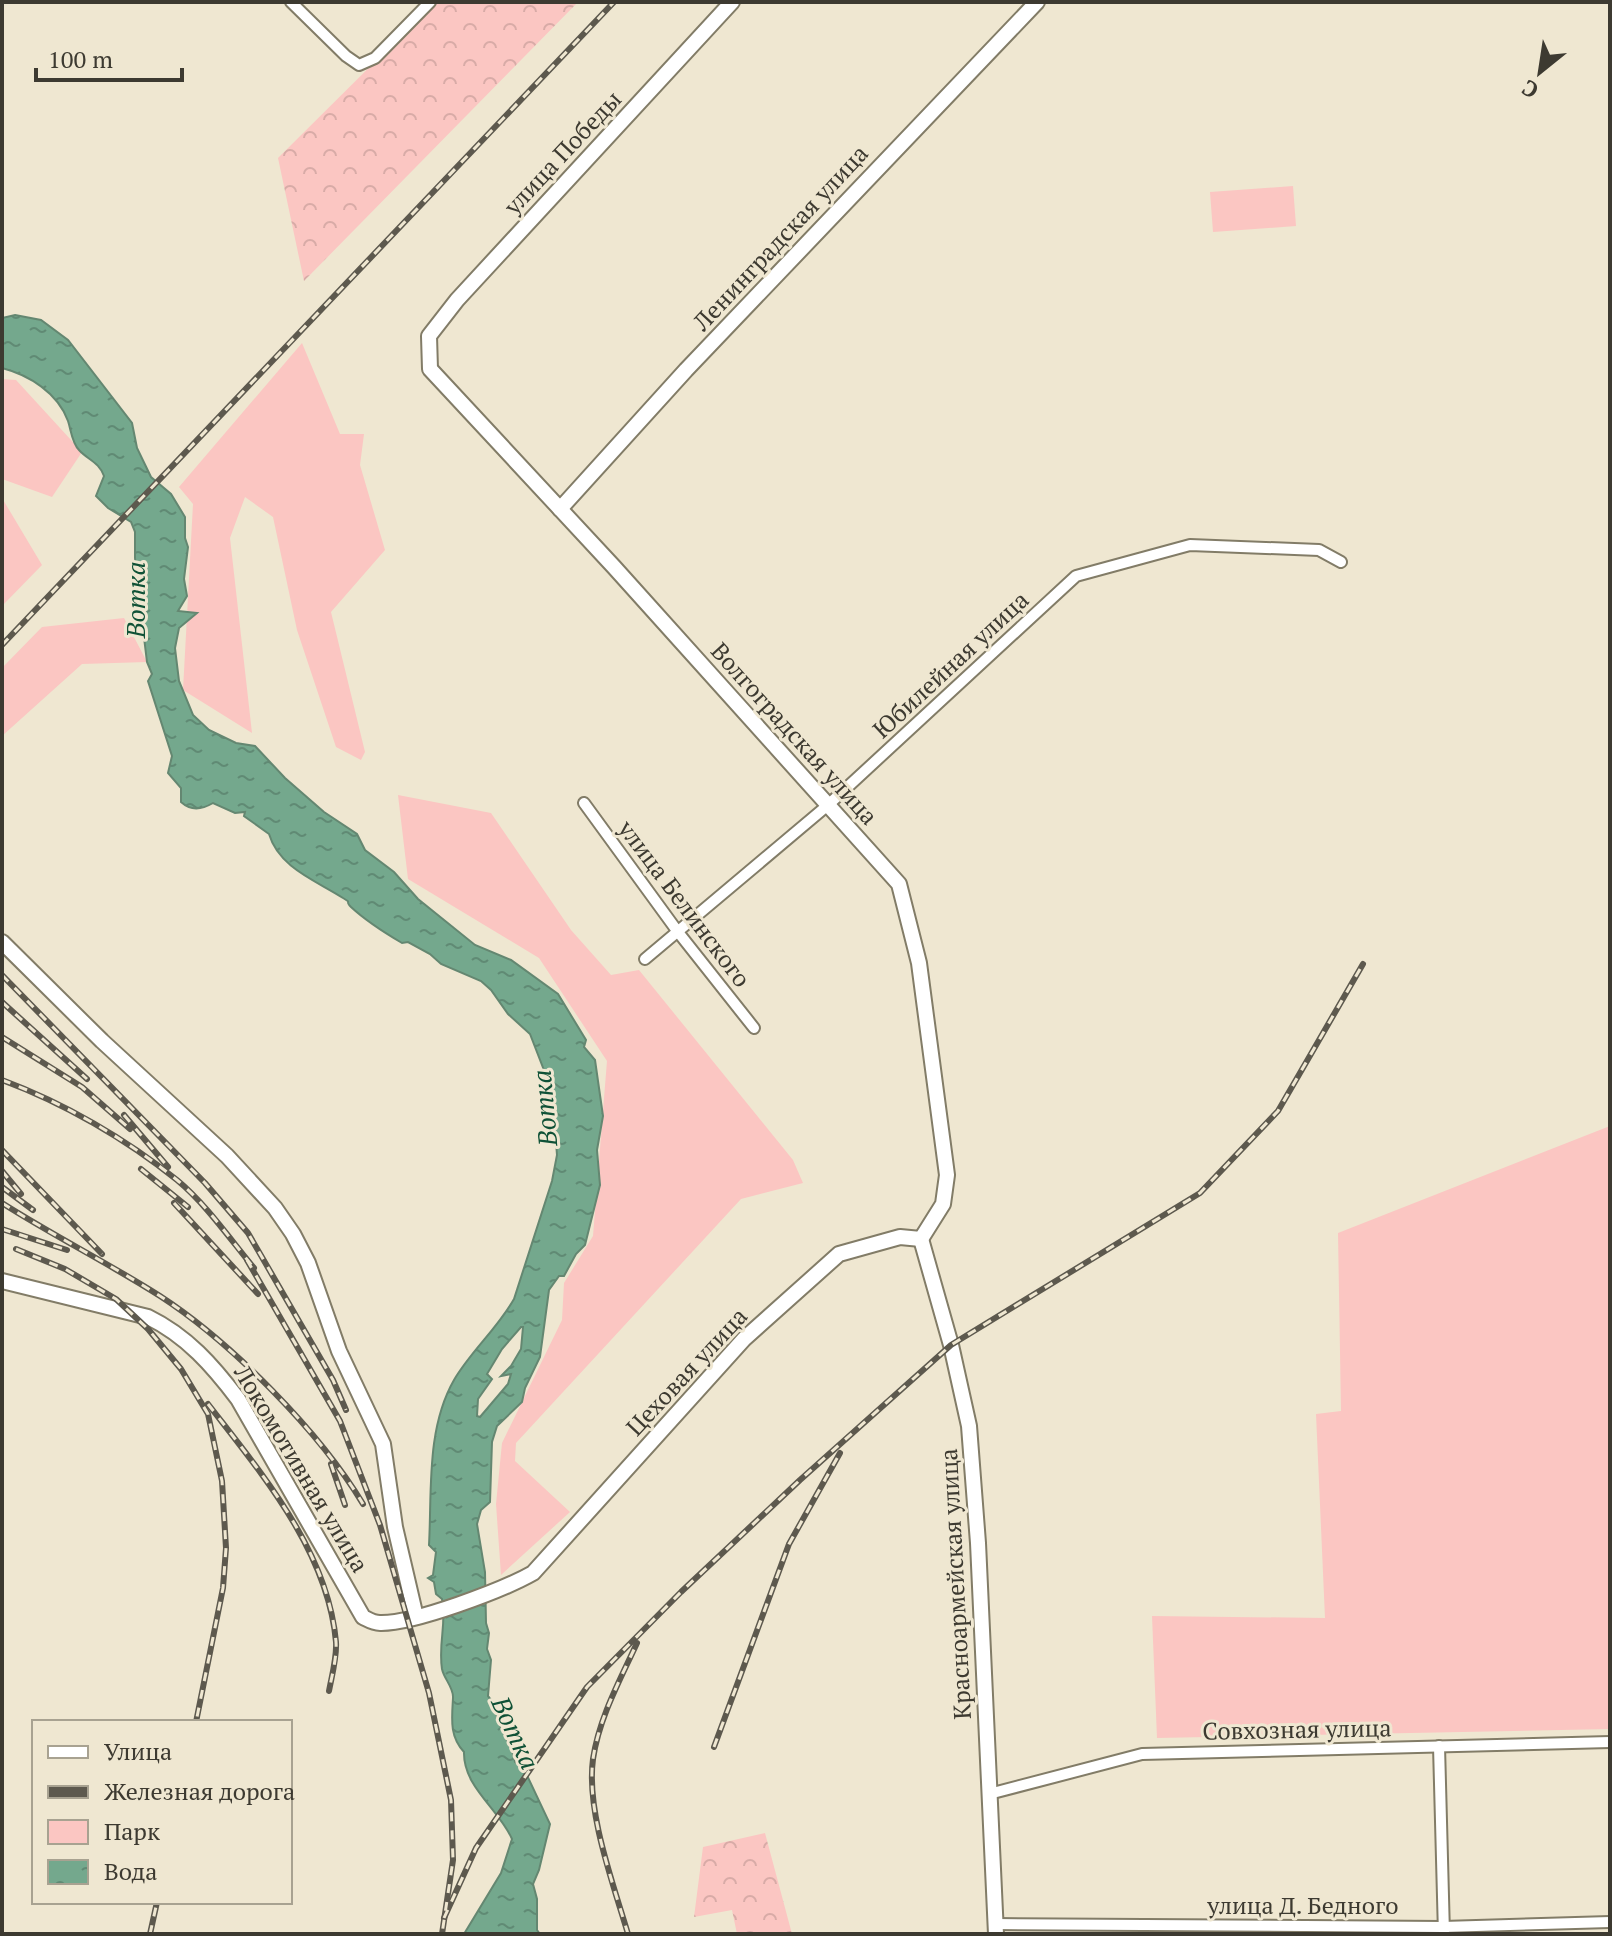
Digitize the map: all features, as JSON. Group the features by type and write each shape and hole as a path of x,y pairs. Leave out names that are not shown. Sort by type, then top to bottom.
{"main road":[{"name":"улица Победы","path":"429,336 457,300 732,2"},
{"name":"Ленинградская улица","path":"560,509 707,348 1037,2"},
{"name":"Волгоградская улица","path":"429,336 430,369 899,884 919,963 947,1175 943,1204 921,1239"},
{"path":"2,942 102,1041 227,1156 275,1208 293,1234 308,1263 339,1351 383,1444 395,1527 420,1616"},
{"name":"Цеховая улица","path":"420,1616 513,1585 533,1573 744,1339 839,1254 900,1237 921,1239"},
{"name":"Красноармейская улица","path":"921,1239 951,1345 969,1426 978,1543 996,1929"},
{"name":"Локомотивная улица","path":"2,1281 148,1317 187,1341 213,1366 238,1399 363,1617 380,1623 420,1616"}],"street":[{"path":"291,2 359,65 375,58 430,2"},
{"name":"Юбилейная улица","path":"645,959 828,805 1076,576 1190,545 1319,550 1341,562"},
{"name":"улица Белинского","path":"584,803 678,932 754,1028"},
{"name":"Совхозная улица","path":"989,1794 1142,1754 1610,1742"},
{"path":"1439,1746 1444,1930"},
{"name":"улица Д. Бедного","path":"996,1929 1444,1930 1610,1922"}],"green space":[{"path":"435,2 578,2 304,281 278,158"},
{"path":"1293,186 1296,226 1213,232 1210,192"},
{"path":"302,343 340,434 364,434 360,465 385,550 331,612 365,752 361,760 336,747 297,630 273,517 245,497 230,538 252,733 183,690 193,504 179,487"},
{"path":"2,379 16,380 82,452 52,497 2,479"},
{"path":"2,498 42,565 2,606"},
{"path":"124,618 147,662 82,664 2,736 2,668 42,627"},
{"path":"398,795 491,813 571,930 611,975 639,970 793,1160 803,1183 741,1199 516,1443 515,1461 570,1512 501,1575 496,1504 502,1443 562,1320 564,1283 593,1236 607,1061 539,958 408,879"},
{"path":"1610,1126 1610,1729 1157,1738 1152,1616 1325,1618 1316,1414 1341,1411 1338,1233"},
{"path":"765,1833 792,1934 737,1934 732,1910 694,1917 703,1847"}],"water":[{"path":"15,315 41,320 68,340 132,423 137,448 151,477 171,494 185,517 188,547 184,579 187,596 178,611 197,613 179,628 175,648 179,681 193,715 209,730 236,743 255,746 324,812 357,834 365,850 394,872 418,899 475,945 511,960 558,994 586,1040 584,1047 595,1060 603,1116 597,1150 600,1185 585,1245 576,1254 564,1276 559,1276 549,1290 540,1357 525,1388 522,1402 497,1426 492,1442 490,1502 481,1510 477,1524 485,1572 489,1633 487,1649 491,1660 488,1696 515,1762 524,1769 550,1824 533,1884 537,1899 537,1930 540,1934 464,1934 501,1873 512,1839 475,1787 465,1765 464,1752 454,1733 453,1694 443,1673 441,1660 442,1599 436,1594 434,1582 428,1578 433,1575 436,1552 429,1545 432,1461 439,1419 454,1380 514,1299 552,1181 557,1155 552,1091 530,1034 508,1014 481,981 441,964 408,942 402,943 363,917 346,900 290,865 274,846 269,834 244,816 245,812 235,813 213,803 192,808 181,802 181,788 168,773 172,756 148,681 152,674 147,662 142,621 135,532 131,522 108,508 96,496 104,476 102,471 77,447 57,402 32,380 2,368 2,318","holes":["523,1327 521,1349 501,1376 511,1374 508,1384 480,1417 477,1416 478,1399 492,1379 487,1374 502,1349"]}],"railway":[{"path":"2,645 614,2"},
{"path":"444,1918 476,1848 587,1687 681,1592 800,1480 951,1345 1200,1193 1278,1111 1363,964"},
{"path":"2,975 205,1183 248,1233 333,1380 346,1410"},
{"path":"2,1002 87,1079"},
{"path":"2,1037 82,1087 130,1129"},
{"path":"2,1080 71,1111 116,1136 157,1165 198,1200 254,1268"},
{"path":"124,1115 168,1167"},
{"path":"2,1150 102,1254"},
{"path":"141,1169 188,1207"},
{"path":"2,1171 21,1194"},
{"path":"2,1187 33,1210"},
{"path":"2,1203 160,1296 216,1338 299,1419 345,1476 363,1504"},
{"path":"174,1203 258,1294"},
{"path":"2,1229 67,1250"},
{"path":"16,1249 65,1269 116,1299 148,1329 181,1369 208,1414 222,1481 226,1548 223,1588 196,1720"},
{"path":"247,1260 340,1421 380,1525 429,1693 451,1800 453,1860 442,1934"},
{"path":"208,1404 289,1515 320,1576 336,1642 329,1691"},
{"path":"714,1747 789,1544 840,1453"},
{"path":"331,1464 345,1505"},
{"path":"628,1934 602,1847 592,1779 600,1729 637,1643"},
{"path":"150,1934 157,1904"}],"water label":[{"name":"Вотка","path":"136,600"},
{"name":"Вотка","path":"545,1108"},
{"name":"Вотка","path":"515,1733"}]}
